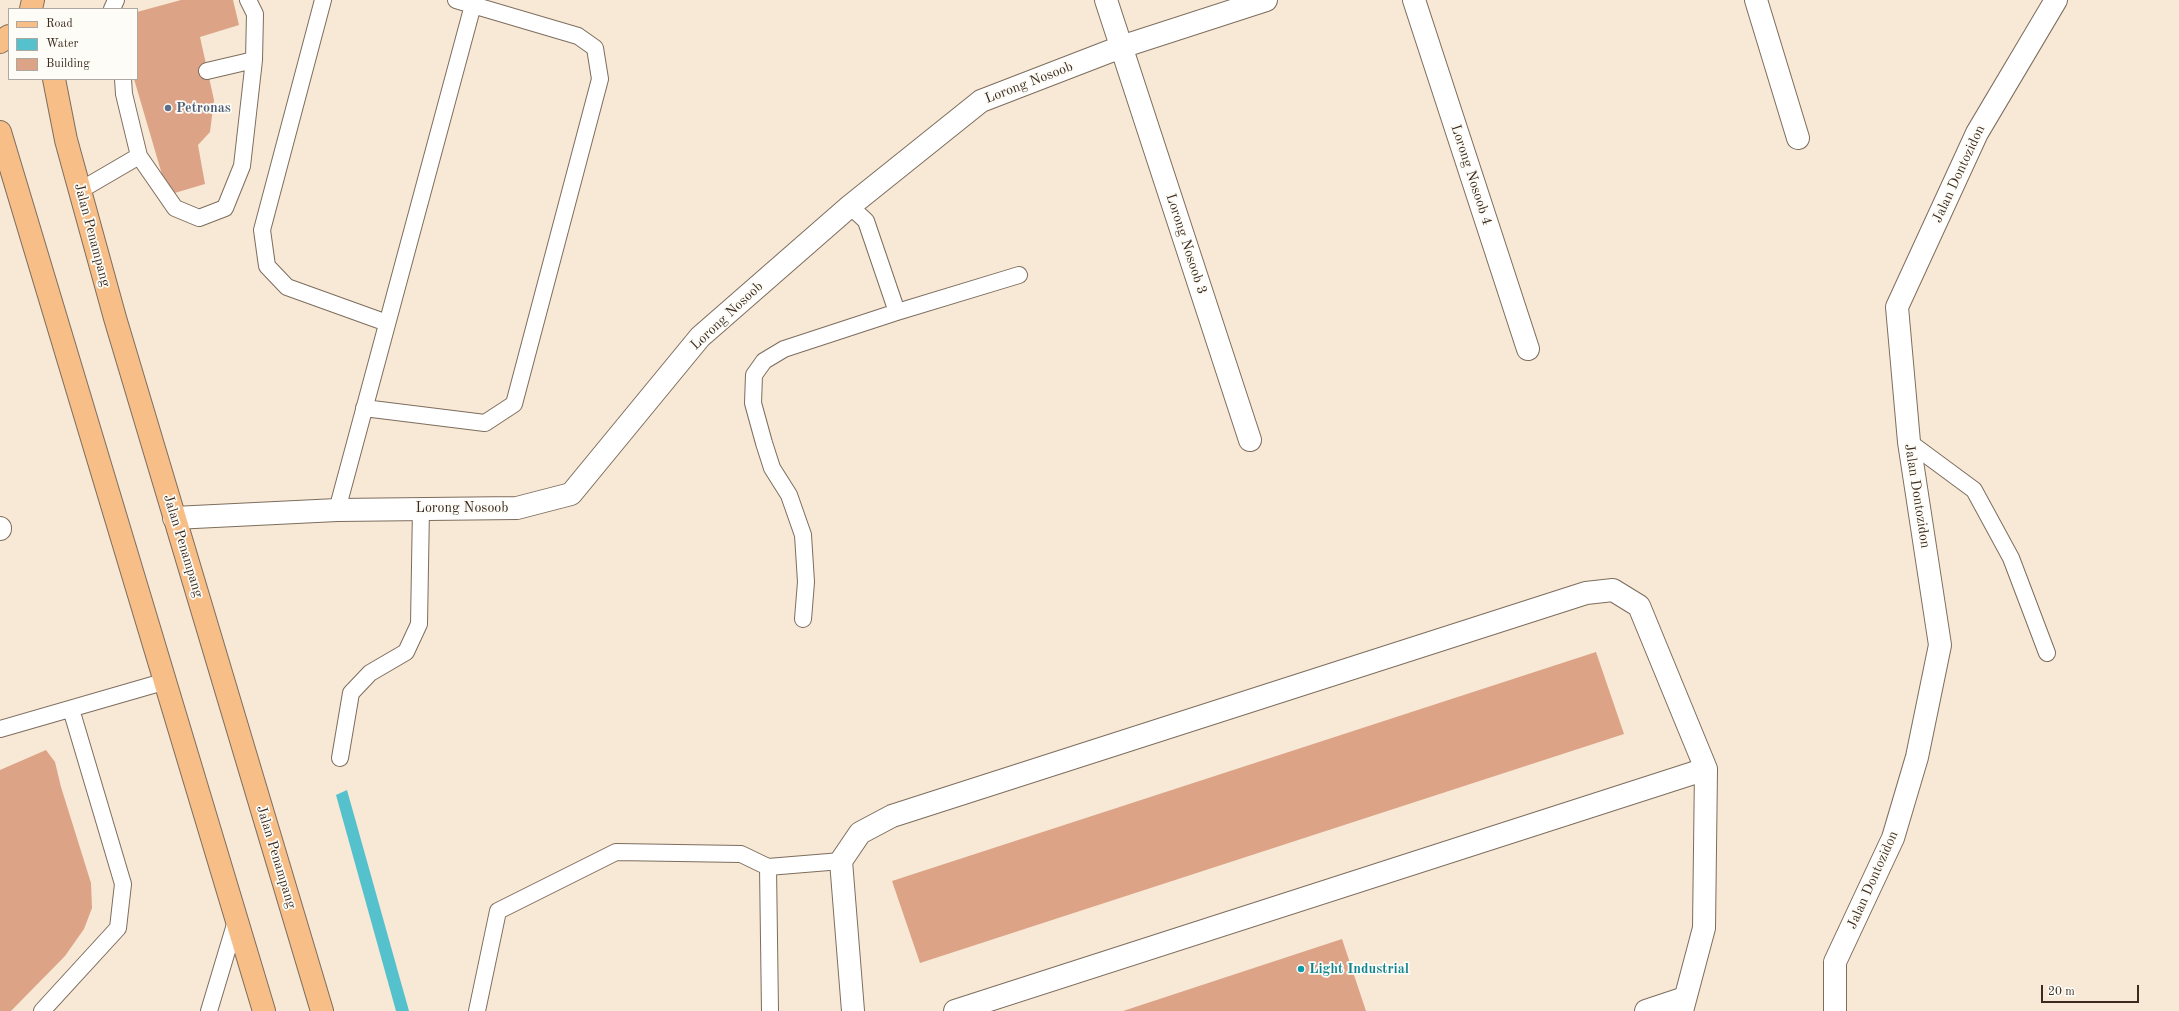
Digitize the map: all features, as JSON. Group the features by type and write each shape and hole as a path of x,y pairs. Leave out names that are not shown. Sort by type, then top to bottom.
{"main road":[{"name":"Jalan Penampang","path":"54,80 79,191 115,318 322,1011"},
{"path":"0,132 163,682 264,1011"}],"street":[{"name":"Lorong Nosoob 3","path":"1106,0 1250,440"},
{"name":"Lorong Nosoob","path":"174,518 337,510 517,508 571,494 700,337 850,206 981,101 1122,47 1266,0"},
{"name":"Lorong Nosoob 4","path":"1414,0 1528,349"},
{"path":"1756,0 1798,138"},
{"name":"Jalan Dontozidon","path":"1835,1011 1835,962 1893,838 1917,757 1940,645 1909,442 1897,307 1977,133 2056,0"},
{"path":"854,1011 841,861 860,833 892,816 1586,593 1613,590 1639,606 1706,769 1704,928 1684,1004 1646,1011"},
{"path":"955,1011 1706,769"}],"lane":[{"path":"128,87 139,156 175,208 199,218 225,208 242,166 254,60 255,14 248,0"},
{"path":"324,0 262,230 267,266 287,287 387,323"},
{"path":"364,408 485,423 514,404 600,79 595,48 578,36 456,0"},
{"path":"337,510 473,5"},
{"path":"207,71 254,60"},
{"path":"79,191 139,156"},
{"path":"850,206 866,221 897,312"},
{"path":"803,619 806,582 803,534 789,495 772,468 764,443 754,403 754,375 764,361 784,349 897,312 1019,275"},
{"path":"1909,442 1974,490 2011,558 2047,653"},
{"path":"340,758 351,693 370,673 406,652 418,624 421,508"},
{"path":"0,729 163,682"},
{"path":"42,1011 118,928 123,884 71,709"},
{"path":"477,1011 498,911 616,852 741,854 768,867 841,861"},
{"path":"768,867 770,1011"},
{"path":"209,1011 236,921"},
{"path":"309,970 327,1011"}],"water":[{"path":"347,790 409,1011 396,1011 336,795"}],"building":[{"path":"181,0 233,0 239,25 200,37 214,100 210,132 198,145 205,184 168,195 134,80 138,80 138,12"},
{"path":"1596,652 1624,734 920,963 892,881"},
{"path":"46,750 55,762 61,787 91,883 92,908 84,929 65,956 11,1011 0,1011 0,770"},
{"name":"Light Industrial","path":"1342,939 1366,1011 1123,1011"}],"place":[{"name":"Petronas","path":"168,108"},
{"name":"Light Industrial","path":"1301,969"}]}
